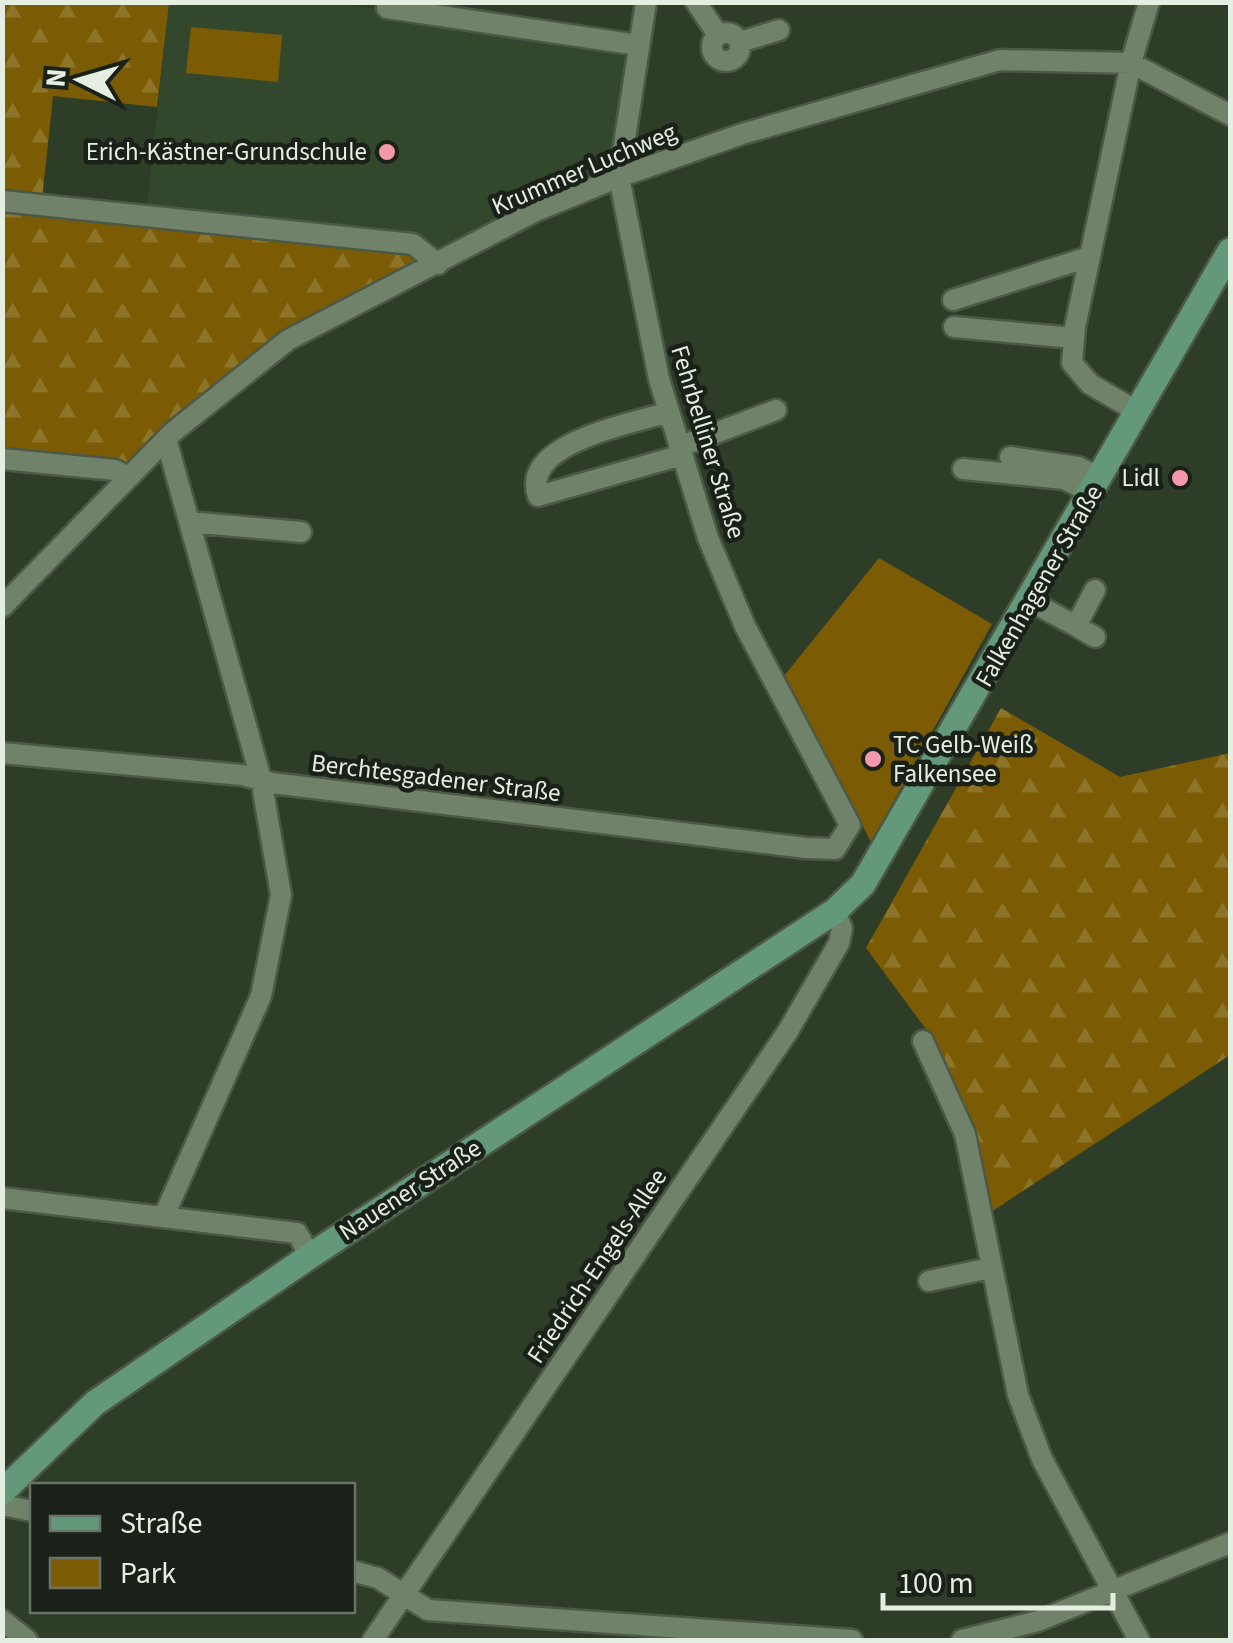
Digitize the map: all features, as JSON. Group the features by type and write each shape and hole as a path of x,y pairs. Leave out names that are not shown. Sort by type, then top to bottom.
{"main road":[{"name":"Falkenhagener Straße","path":"836,911 883,858 1230,251"},
{"name":"Nauener Straße","path":"2,1492 95,1403 310,1256 836,911"}],"street":[{"name":"Fehrbelliner Straße","path":"646,2 619,177 669,412 708,538 745,626 850,825"},
{"path":"696,2 718,35 712,52 726,62 735,59 740,42 779,30"},
{"path":"1138,412 1090,384 1072,363 1131,62 1148,2"},
{"path":"386,8 638,45"},
{"name":"Krummer Luchweg","path":"2,607 166,438 288,340 536,211 619,177 742,134 1000,60 1131,62 1230,115"},
{"path":"2,201 413,244 438,264"},
{"path":"953,300 1090,257"},
{"path":"954,327 1074,338"},
{"path":"669,412 560,448 540,464 533,482 538,496 681,452 775,416"},
{"path":"164,1216 260,996 281,895 261,779 166,438"},
{"path":"1010,458 1078,467 1096,485"},
{"path":"2,459 115,470 128,477"},
{"path":"963,469 1096,485"},
{"path":"189,522 300,532"},
{"path":"1076,626 1095,590"},
{"path":"1030,601 1095,636"},
{"name":"Berchtesgadener Straße","path":"2,753 261,779 806,848 835,849 850,825"},
{"name":"Friedrich-Engels-Allee","path":"373,1640 788,1031 839,943 842,928 836,911"},
{"path":"923,1041 965,1134 1013,1378 1042,1459 1139,1640"},
{"path":"2,1198 296,1233 310,1256"},
{"path":"928,1280 990,1268"},
{"path":"2,1505 30,1510"},
{"path":"962,1640 1009,1632 1230,1543"},
{"path":"355,1572 428,1610 603,1632 852,1640"},
{"path":"2,1620 27,1640"}],"shaded area":[{"name":"Erich-Kästner-Grundschule","path":"169,3 334,3 638,45 619,177 438,264 146,216"}],"green space":[{"path":"2,3 169,3 157,107 53,96 41,209 413,248 432,263 283,335 130,464 3,452"},
{"path":"191,27 282,35 278,82 186,73"},
{"name":"TC Gelb-Weiß Falkensee","path":"879,558 992,624 871,842 784,676"},
{"path":"1001,708 1120,777 1230,753 1230,1055 991,1212 931,1036 866,948"}],"place":[{"name":"Erich-Kästner-Grundschule","path":"387,152"},
{"name":"Lidl","path":"1180,478"},
{"name":"TC Gelb-Weiß Falkensee","path":"873,759"}]}
